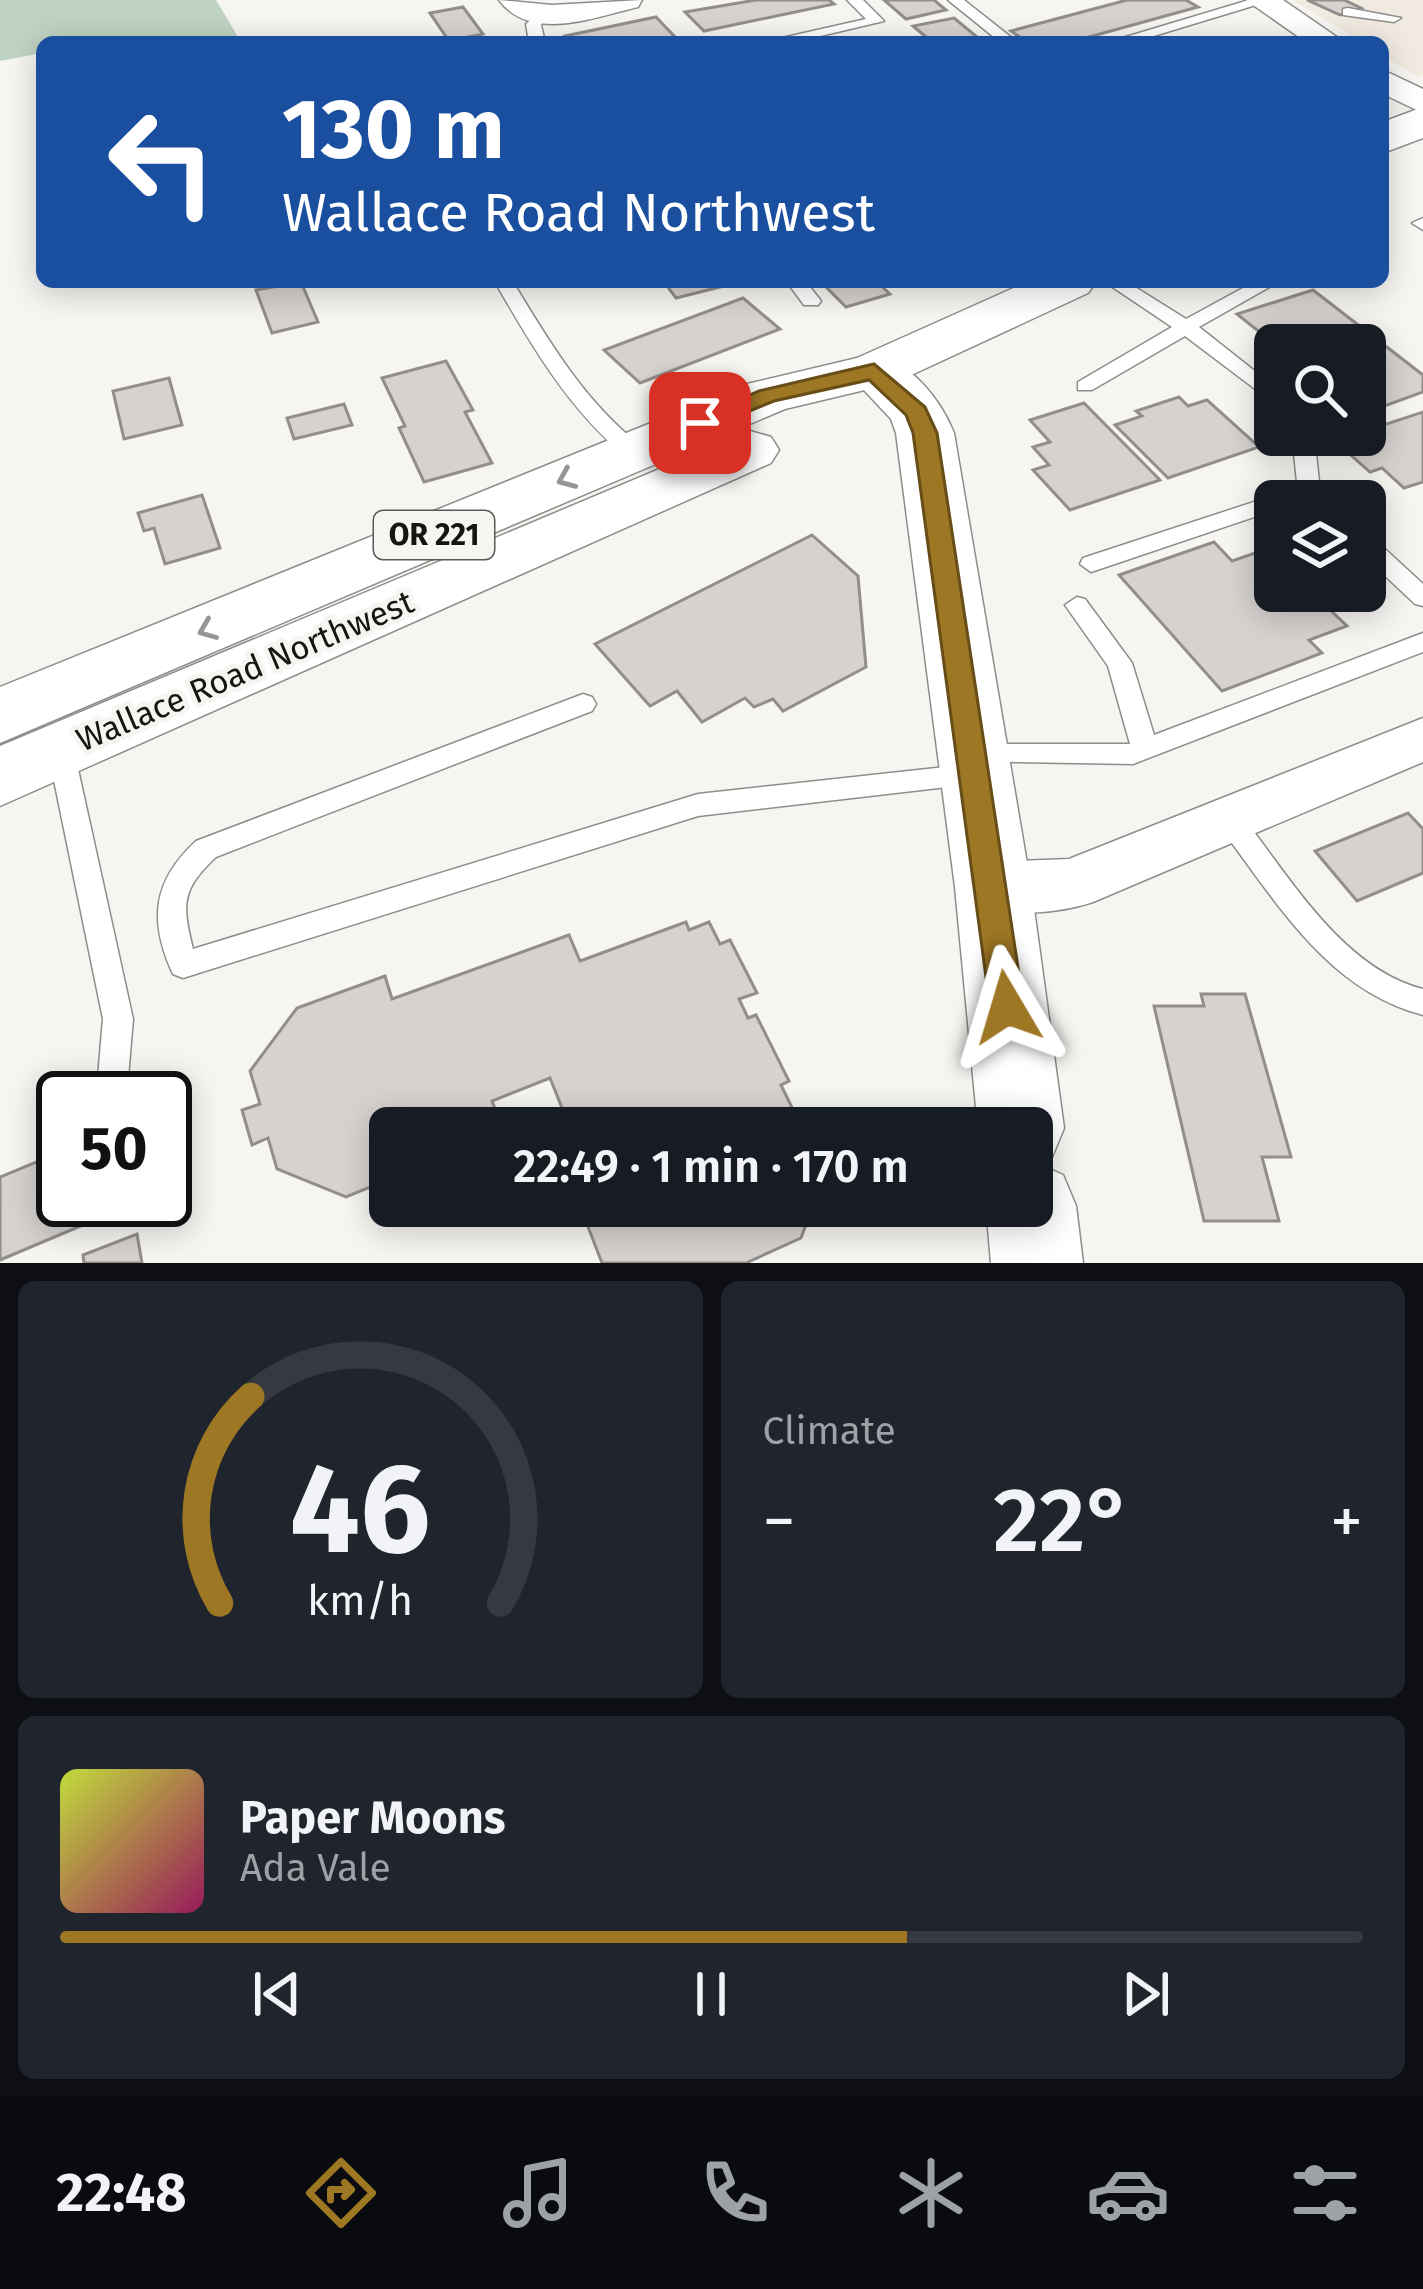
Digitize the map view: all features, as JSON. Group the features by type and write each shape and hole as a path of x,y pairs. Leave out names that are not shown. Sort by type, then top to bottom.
{"main road":[{"name":"Wallace Road Northwest","path":"0,716 767,396 874,371 1057,288"},
{"name":"Wallace Road Northwest","path":"30,764 800,429 874,371"},
{"path":"874,371 917,412 925,433 993,887 1019,1107"},
{"path":"1033,1227 1037,1263"}],"street":[{"path":"531,19 627,0"},
{"path":"1262,0 1319,36"},
{"path":"1389,90 1411,127"},
{"path":"993,887 1072,884 1423,739"}],"lane":[{"path":"802,36 877,21 854,0"},
{"path":"955,0 1001,36"},
{"path":"1138,36 1262,0"},
{"path":"1348,12 1394,18"},
{"path":"508,288 576,401 599,426 633,451"},
{"path":"801,288 811,301"},
{"path":"1123,288 1215,346 1254,380"},
{"path":"1085,386 1256,288"},
{"path":"1091,564 1254,508"},
{"path":"1386,564 1423,598"},
{"path":"1077,605 1120,663 1145,749"},
{"path":"583,704 206,849 182,870 168,903 183,965 698,805 974,764 1145,749 1423,642"},
{"path":"30,764 118,1019 114,1071"},
{"path":"1228,820 1348,964 1377,986 1423,1002"}],"shaded area":[{"path":"1293,0 1423,0 1423,75 1418,77 1389,60 1389,36 1351,36"}],"green space":[{"path":"0,0 216,0 237,36 36,36 36,54 0,61"}],"building":[{"path":"756,0 829,0 834,4 704,31 685,12"},
{"path":"884,0 934,0 946,10 906,19"},
{"path":"1127,0 1186,0 1198,7 1093,36 1018,36 1011,31"},
{"path":"1307,0 1344,0 1361,8 1340,15"},
{"path":"463,7 483,34 446,36 430,13"},
{"path":"656,17 674,36 565,36"},
{"path":"954,18 976,36 925,36 913,26"},
{"path":"304,288 318,322 272,333 256,290"},
{"path":"668,288 716,288 676,298"},
{"path":"827,288 884,288 890,294 846,307"},
{"path":"1313,290 1357,324 1254,328 1237,314"},
{"path":"743,298 780,329 640,383 604,350"},
{"path":"1386,346 1423,375 1423,392 1386,405"},
{"path":"446,361 473,410 465,412 492,463 424,482 382,378"},
{"path":"169,378 182,425 124,439 113,391"},
{"path":"1179,397 1188,406 1207,400 1254,442 1254,449 1168,478 1115,425 1142,416 1136,411"},
{"path":"1084,403 1160,480 1070,510 1033,470 1049,465 1033,447 1050,442 1030,420"},
{"path":"344,404 352,425 294,439 287,418"},
{"path":"1423,412 1423,482 1404,488 1382,468 1370,472 1352,456 1386,456 1386,424"},
{"path":"202,495 220,548 165,564 154,528 144,531 138,513"},
{"path":"812,535 858,576 866,667 783,711 773,699 754,707 745,698 702,722 677,691 650,706 595,644"},
{"path":"1214,542 1232,561 1254,553 1254,612 1332,612 1347,626 1309,640 1322,653 1222,691 1119,575"},
{"path":"1408,813 1423,829 1423,873 1357,901 1315,851"},
{"path":"686,922 689,930 709,922 720,944 730,940 757,993 739,999 748,1018 756,1015 789,1081 781,1085 792,1107 562,1107 550,1078 492,1101 494,1107 369,1107 369,1188 346,1197 277,1169 268,1138 252,1145 242,1110 260,1104 250,1071 297,1008 385,976 392,999 569,935 580,961"},
{"path":"1201,994 1245,994 1291,1157 1262,1157 1279,1221 1204,1221 1154,1006 1204,1006"},
{"path":"36,1162 36,1227 78,1227 0,1260 0,1177"},
{"path":"588,1227 805,1227 801,1238 746,1263 602,1263"},
{"path":"137,1234 142,1263 84,1263 83,1255"}],"route":[{"path":"700,423 767,396 874,371 917,412 925,433 1007,1007"}]}
